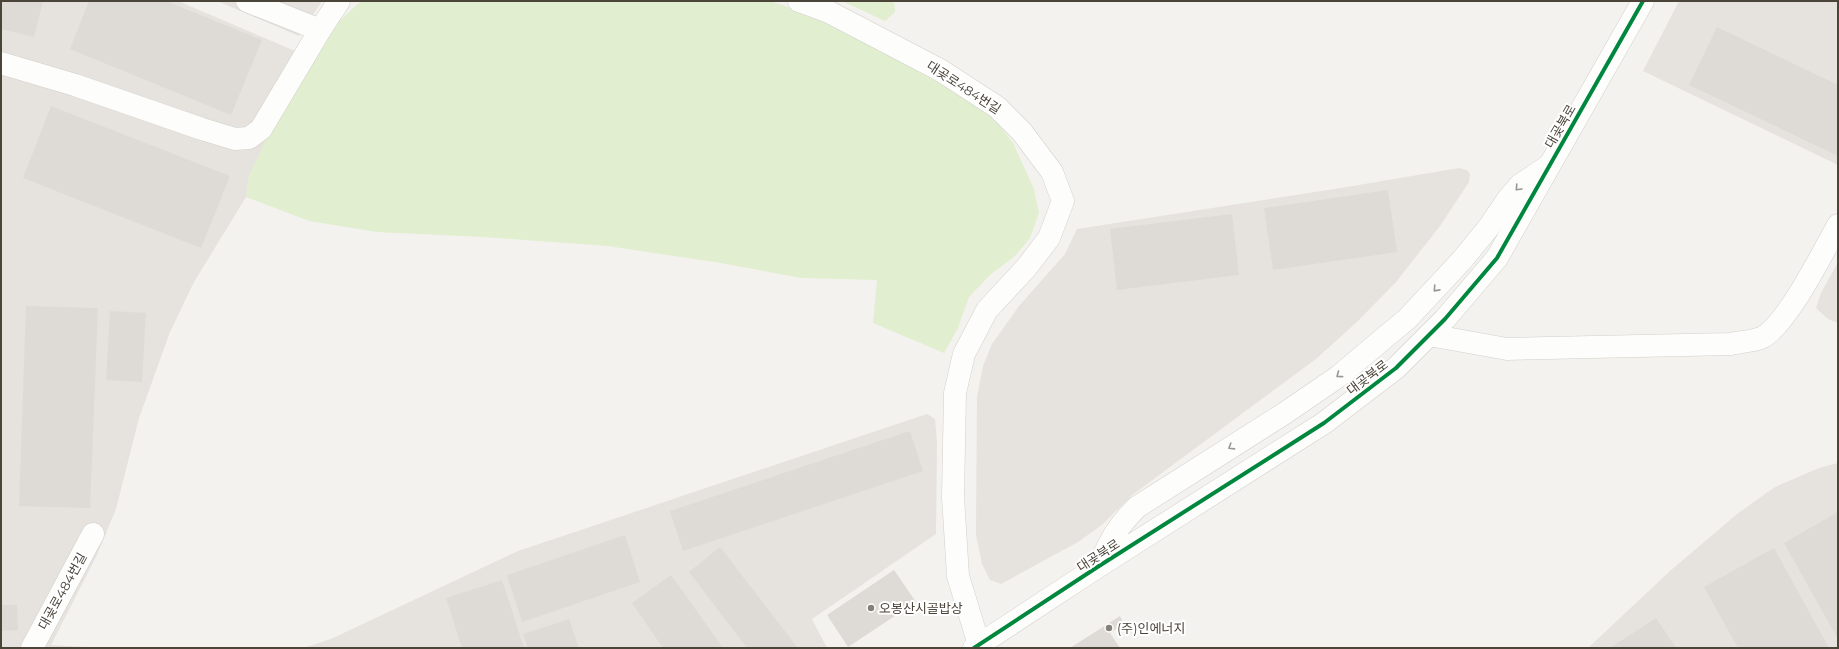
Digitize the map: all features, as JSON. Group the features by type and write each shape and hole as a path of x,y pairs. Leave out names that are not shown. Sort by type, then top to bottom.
{"street":[{"path":"247,1 320,30"},
{"path":"1,62 75,85 202,129 235,139 249,138 261,129 320,30 340,1"},
{"name":"대곶로484번길","path":"799,1 829,12 940,70 998,107 1022,132 1052,172 1062,201 1050,238 1026,268 987,310 964,354 955,393"},
{"name":"대곶북로","path":"955,393 953,498 958,576 977,647 1099,566 1324,423 1396,368 1445,319 1497,258 1643,1"},
{"path":"1099,566 1111,537 1123,521 1137,507 1285,413 1339,376 1407,319 1462,260 1489,228 1508,199 1520,185 1549,166"},
{"path":"1429,335 1507,349 1732,344 1762,338 1780,322 1804,286 1838,224"},
{"name":"대곶로484번길","path":"32,648 94,534"}],"shaded area":[{"path":"1,1 178,1 314,59 249,176 246,197 194,282 170,332 139,418 116,509 96,557 51,645 105,648 1,648"},
{"path":"217,1 322,1 299,36"},
{"path":"1679,1 1838,1 1838,165 1643,71"},
{"path":"1459,168 1467,170 1470,174 1469,182 1440,226 1396,282 1358,321 1316,359 1132,495 1103,524 1078,542 1001,584 990,580 982,564 976,535 977,397 983,366 992,344 1019,306 1065,254 1077,229"},
{"path":"1838,262 1838,323 1828,319 1816,308 1821,293"},
{"path":"927,414 935,419 937,443 936,534 812,619 827,648 303,648 331,639 518,551"},
{"path":"1838,463 1838,648 1588,648 1670,571 1737,514 1775,487 1819,468"}],"green space":[{"path":"361,1 770,1 815,16 872,44 990,113 1013,143 1034,189 1039,213 1030,238 1015,256 991,274 969,297 958,328 944,353 873,323 877,280 801,278 721,263 607,246 483,237 377,232 309,221 246,197 249,176 266,139 298,84 337,23"},
{"path":"842,1 894,1 895,12 885,21"}],"building":[{"path":"1,1 43,1 34,37 1,29"},
{"path":"89,1 166,1 262,40 231,115 70,49"},
{"path":"1717,27 1838,85 1838,156 1689,85"},
{"path":"51,106 230,176 201,248 23,178"},
{"path":"1388,190 1397,252 1273,270 1264,208"},
{"path":"1232,214 1239,275 1117,290 1110,229"},
{"path":"26,306 98,308 90,508 19,506"},
{"path":"110,311 146,313 142,382 106,380"},
{"path":"910,431 923,471 683,551 670,511"},
{"path":"1838,512 1838,639 1784,543"},
{"path":"625,535 640,582 522,622 507,575"},
{"path":"720,547 798,648 747,648 689,572"},
{"path":"1774,548 1829,648 1738,648 1704,587"},
{"name":"오봉산시골밥상","path":"894,570 916,602 848,647 827,615"},
{"path":"671,575 723,648 663,648 632,603"},
{"path":"502,580 524,648 462,648 446,598"},
{"path":"1,605 17,605 18,630 1,631"},
{"name":"(주)인에너지","path":"1120,616 1124,624 1110,633 1120,648 1070,648"},
{"path":"1656,618 1676,648 1610,648"},
{"path":"569,619 579,648 528,648 523,634"}],"cycle path":[{"path":"974,648 1099,566 1324,423 1396,368 1445,319 1497,258 1643,1"}],"place":[{"name":"오봉산시골밥상","path":"871,608"},
{"name":"(주)인에너지","path":"1109,628"}]}
